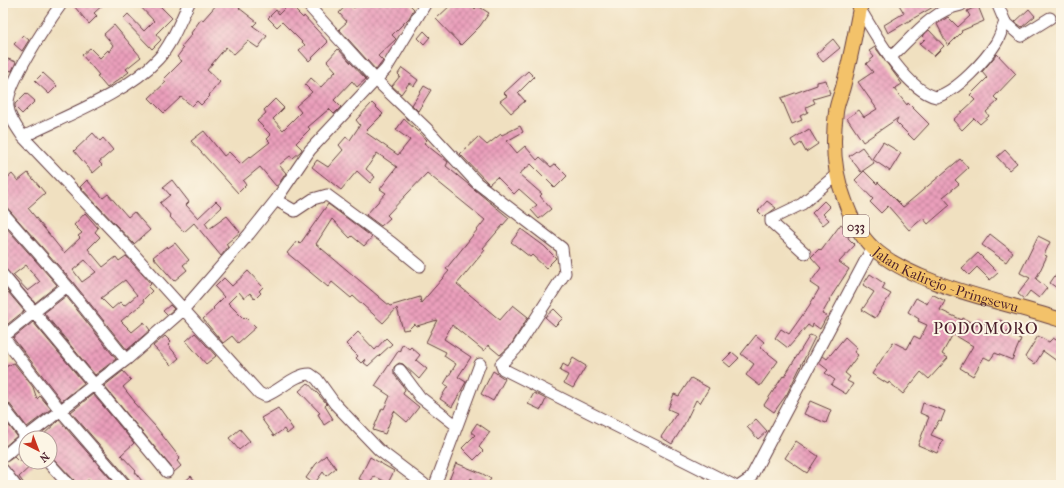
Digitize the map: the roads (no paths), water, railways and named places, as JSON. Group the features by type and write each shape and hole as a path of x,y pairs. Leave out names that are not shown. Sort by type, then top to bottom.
{"main road":[{"name":"Jalan Kalirejo - Pringsewu","path":"861,6 855,39 836,110 833,137 834,167 836,175 850,212 860,232 872,248 893,263 932,281 1061,320"}],"street":[{"path":"62,3 44,27 13,84 7,106 15,125 24,137 121,240 253,387 265,396 274,393 299,376 310,374 316,379 335,404 379,450 425,485"},
{"path":"24,137 125,86 146,70 158,58 189,3"},
{"path":"36,430 126,360 183,310 276,200 310,150 386,69 426,3"},
{"path":"997,3 1005,22 1021,36 1050,18"},
{"path":"310,5 376,80 427,129 477,183 562,248 565,273 516,349 501,364 503,369 733,485"},
{"path":"890,58 938,14 952,6 961,5"},
{"path":"861,6 890,58 922,91 936,97 953,90 985,57 997,41 1005,22"},
{"path":"805,253 771,222 771,219 802,204 836,175"},
{"path":"276,200 295,211 313,199 327,196 392,243 420,266"},
{"path":"3,213 68,286 126,360"},
{"path":"742,485 750,479 831,323 872,248"},
{"path":"3,275 36,312 94,385 167,472"},
{"path":"68,286 3,337 60,410 125,485"},
{"path":"435,485 480,364"},
{"path":"400,370 420,397 457,426"},
{"path":"3,407 21,430"},
{"path":"3,457 18,444"},
{"path":"3,470 15,485"},
{"path":"55,470 69,485"}],"district":[{"name":"PODOMORO","path":"986,328"}]}
